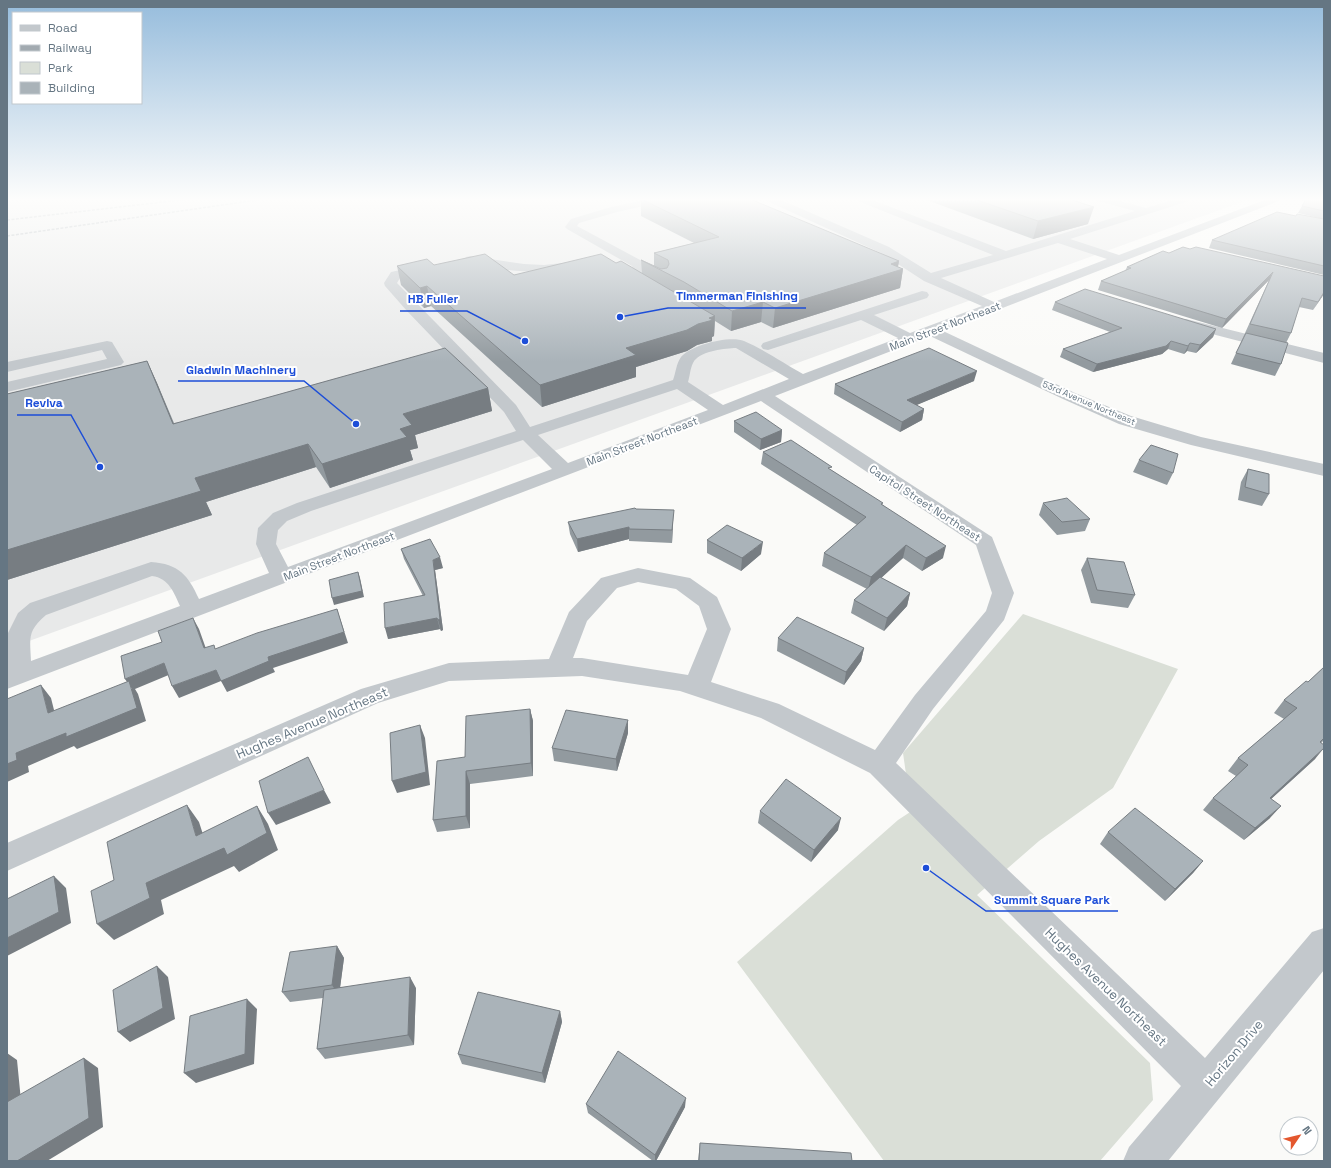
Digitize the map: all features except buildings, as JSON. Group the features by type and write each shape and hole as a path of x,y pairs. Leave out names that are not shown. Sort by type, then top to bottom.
{"street":[{"path":"619,254 638,264 640,270 670,294 625,275"},
{"path":"891,254 929,278 995,307"},
{"path":"1001,254 1005,255"},
{"path":"929,278 1010,254"},
{"path":"1103,254 1120,259"},
{"name":"Main Street Northeast","path":"14,677 565,471 1134,254"},
{"path":"456,262 472,259 524,268 544,269 586,263"},
{"path":"441,266 395,275 390,283 412,308 510,409 525,432 565,471"},
{"path":"1057,283 1080,290"},
{"path":"810,377 785,356 762,342 863,315 922,295"},
{"path":"863,315 910,339"},
{"path":"1176,319 1220,333 1324,358"},
{"name":"53rd Avenue Northeast","path":"931,331 1069,396 1125,420 1197,441 1324,470"},
{"path":"719,332 739,344 810,377"},
{"path":"282,577 266,544 268,528 280,517 304,507 525,432 679,383 683,377 684,367 692,355 728,343 739,344"},
{"path":"7,368 107,345 116,362 7,387"},
{"path":"679,383 720,412"},
{"name":"Capitol Street Northeast","path":"763,395 985,542 1004,593 996,614 924,702 880,765"},
{"path":"14,677 18,637 26,619 38,609 151,569 161,569 173,574 181,585 193,610"},
{"path":"558,668 577,618 608,583 638,575 682,584 709,602 719,629 696,687"},
{"name":"Hughes Avenue Northeast","path":"7,857 370,696 449,672 582,668 681,682 770,711 880,765 1207,1086"},
{"name":"Horizon Drive","path":"1143,1161 1324,944"}],"shaded area":[{"path":"7,254 1099,254 7,649"}],"green space":[{"path":"1023,614 1178,669 1113,788 1039,841 977,895 1150,1063 1153,1100 1100,1161 884,1161 737,962 898,820 930,799 907,781 903,753"}],"place":[{"name":"Timmerman Finishing","path":"620,317"},
{"name":"HB Fuller","path":"525,341"},
{"name":"Gladwin Machinery","path":"356,424"},
{"name":"Reviva","path":"100,467"},
{"name":"Summit Square Park","path":"926,868"}]}
